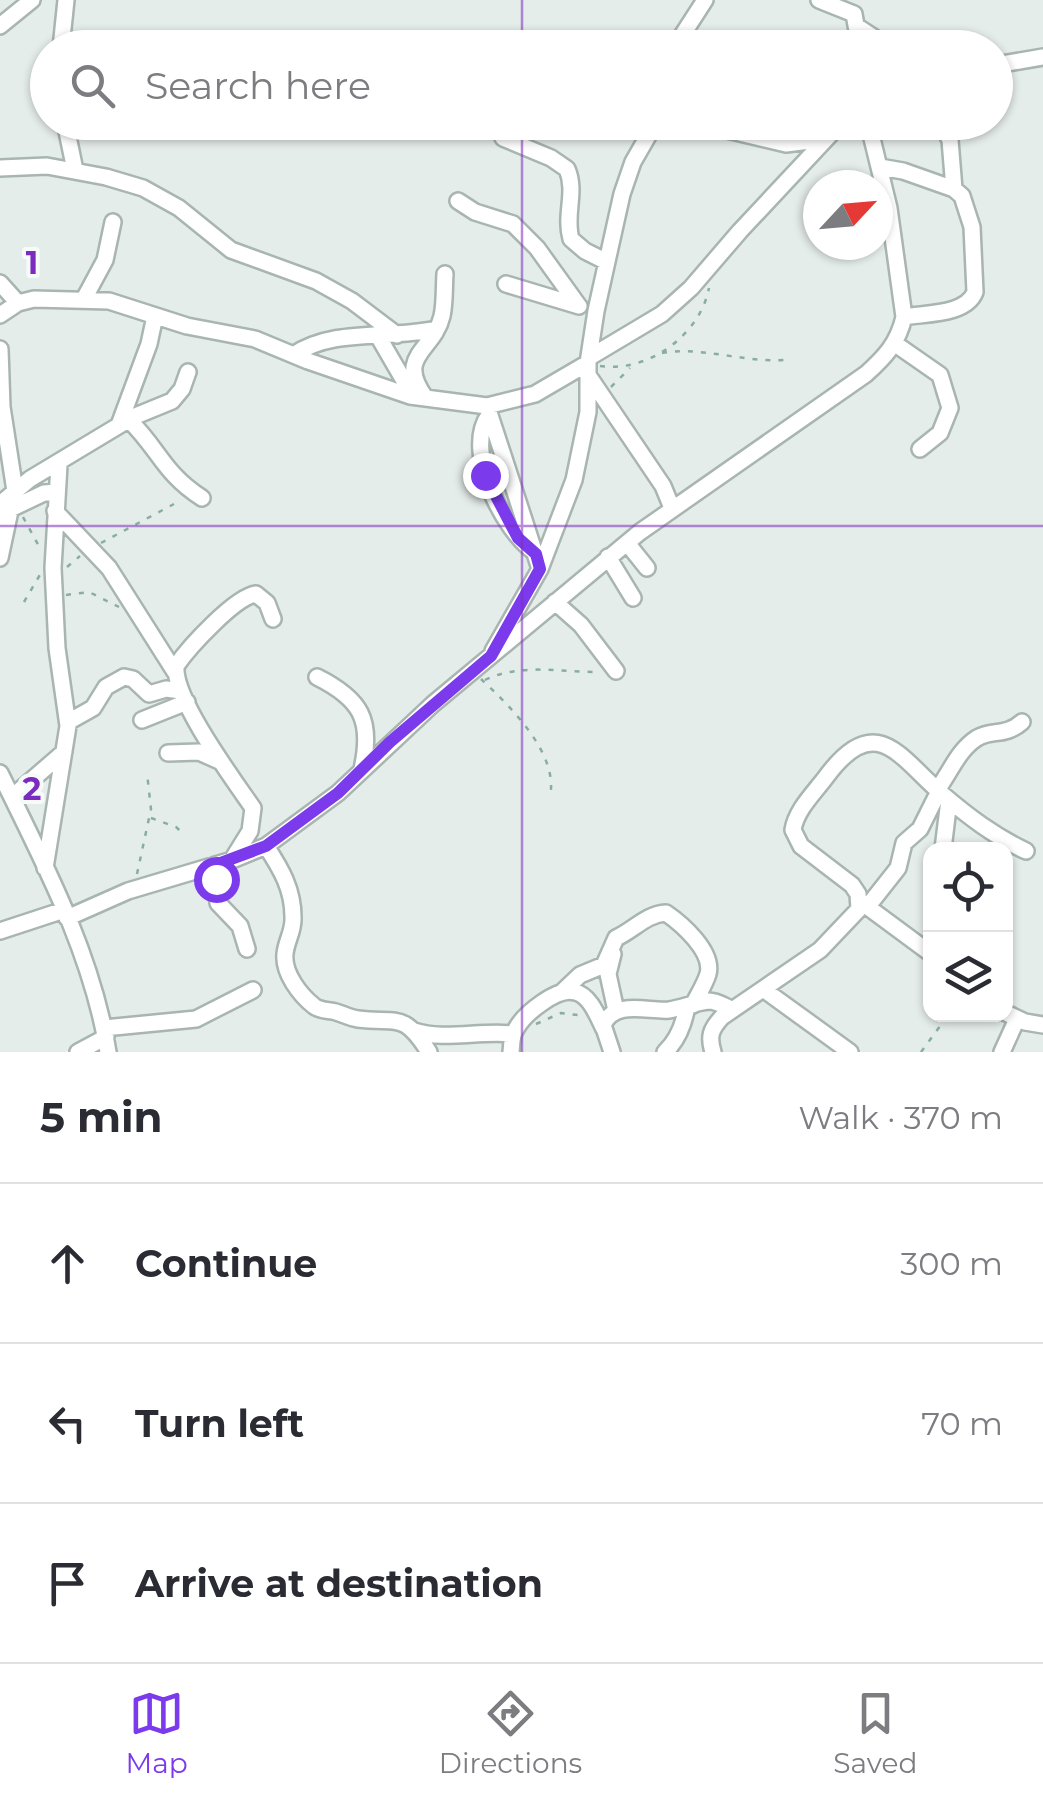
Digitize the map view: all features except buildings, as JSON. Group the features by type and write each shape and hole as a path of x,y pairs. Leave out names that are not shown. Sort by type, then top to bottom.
{"street":[{"path":"0,26 32,0"},
{"path":"63,30 66,0"},
{"path":"686,30 705,0"},
{"path":"819,0 854,13"},
{"path":"1013,63 1043,58"},
{"path":"69,140 75,170"},
{"path":"507,140 567,168 573,198 568,232 571,239 608,262"},
{"path":"0,931 66,914 266,846 338,793 362,769 478,676 565,506 584,442 595,323 622,194 646,140"},
{"path":"769,140 786,144 817,140"},
{"path":"0,315 18,303 34,299 109,301 155,316 256,339 394,391 421,392 488,411 535,394 589,365 662,314 712,266 740,230 824,140"},
{"path":"491,656 672,508 866,374 888,354 904,317 889,208 873,140"},
{"path":"904,317 960,307 974,296 972,226 967,206 954,189 950,140"},
{"path":"0,168 47,166 143,188 180,208 231,250 316,281 397,335"},
{"path":"880,167 954,189"},
{"path":"458,201 475,212 513,224 538,248 595,323"},
{"path":"84,299 105,260 112,222"},
{"path":"421,392 413,380 414,369 442,315 445,274"},
{"path":"0,283 18,303"},
{"path":"506,284 578,305"},
{"path":"124,422 155,316"},
{"path":"293,355 323,339 436,329"},
{"path":"378,336 403,379 421,392"},
{"path":"894,343 940,374 950,408 940,432 920,448"},
{"path":"0,348 1,404 11,459 9,505 0,558"},
{"path":"589,365 602,396 663,486 672,508"},
{"path":"9,505 30,479 124,422 172,400 182,389 188,372"},
{"path":"488,411 480,440 485,475 518,538 538,561"},
{"path":"124,422 168,471 202,498"},
{"path":"11,459 30,479"},
{"path":"46,868 68,722 56,648 54,595 54,510 59,464"},
{"path":"9,505 56,492"},
{"path":"54,510 109,568 175,672 184,697 253,808 250,831 232,860"},
{"path":"626,543 647,568"},
{"path":"608,558 633,598"},
{"path":"175,672 182,658 245,596 261,597 273,618"},
{"path":"555,602 581,625 616,671"},
{"path":"68,722 92,708 106,687 124,677 133,679 148,694 166,688 184,697"},
{"path":"316,677 346,692 359,710 368,734 362,769"},
{"path":"142,720 184,697"},
{"path":"712,1052 708,1039 712,1027 820,950 898,868 904,843 920,829 942,794 958,756 984,735 1008,732 1022,722"},
{"path":"923,948 864,904 852,885 801,846 793,830 802,808 837,761 855,748 878,743 901,752 942,794 996,837 1026,851"},
{"path":"64,752 4,786 66,914 96,991 106,1039"},
{"path":"168,752 199,752 222,762"},
{"path":"942,794 943,842"},
{"path":"266,846 283,872 292,904 286,968 314,1006 362,1019 384,1018 414,1031 448,1036 514,1031"},
{"path":"215,865 218,903 240,926 247,949"},
{"path":"511,1052 514,1031 541,1004 561,993 580,975 604,964 616,938 661,913 670,914 709,962 708,974 685,1022 665,1052"},
{"path":"611,946 608,974 616,1011"},
{"path":"764,988 835,1046 850,1052"},
{"path":"78,1052 106,1039 196,1019 252,990"},
{"path":"561,993 577,992 600,1022 612,1052"},
{"path":"600,1022 616,1011 690,1006 707,1001 731,1010"},
{"path":"1013,1017 1043,1025"},
{"path":"1002,1052 1010,1022"},
{"path":"414,1031 429,1052"}],"path":[{"path":"659,353 693,324 703,309 712,266"},
{"path":"602,396 631,366 659,353 677,350 758,361 785,360"},
{"path":"589,365 631,366"},
{"path":"24,602 48,564 54,576 153,512 174,504"},
{"path":"9,505 43,553"},
{"path":"54,595 89,592 135,611"},
{"path":"478,676 528,669 596,672"},
{"path":"478,676 542,749 552,776 550,796"},
{"path":"128,891 142,860 149,818 147,773"},
{"path":"149,818 176,826 186,835"},
{"path":"514,1031 561,1013 600,1022"},
{"path":"921,1052 943,1022"}],"route":[{"path":"216,879 215,865 266,846 338,793 390,742 491,656 540,569 536,554 518,538 485,475"}]}
